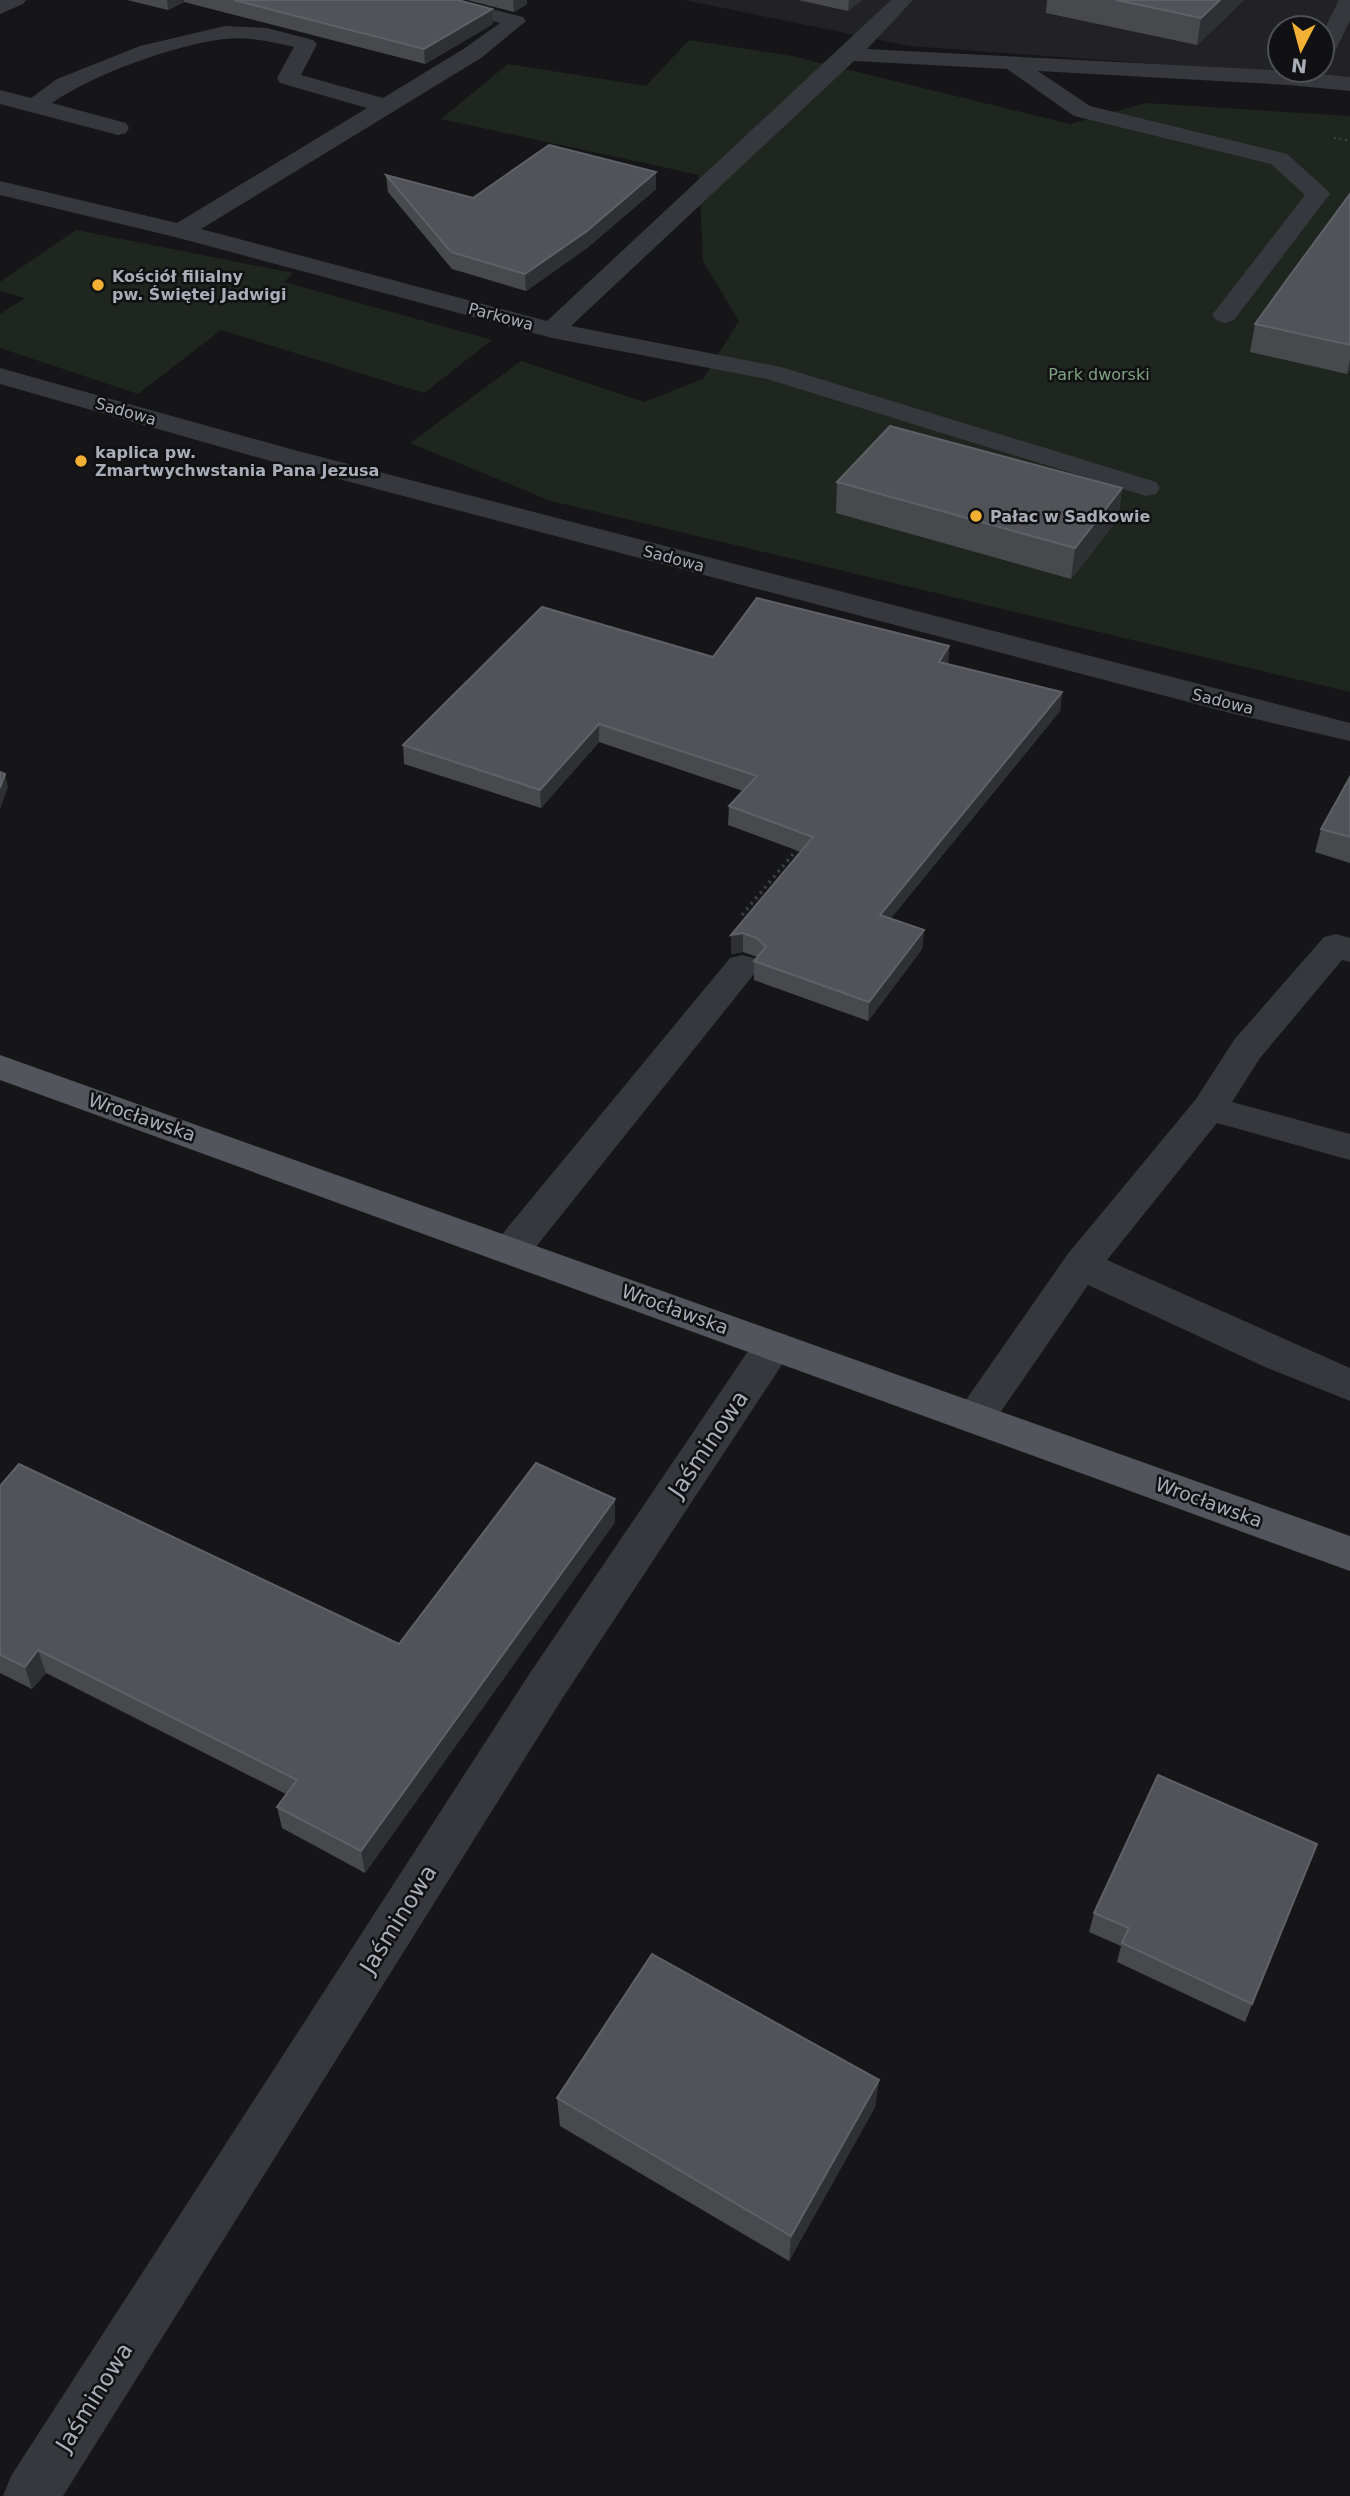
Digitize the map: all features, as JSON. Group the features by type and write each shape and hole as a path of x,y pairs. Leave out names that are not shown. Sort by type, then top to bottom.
{"main road":[{"name":"Wrocławska","path":"0,1067 513,1248 773,1346 1350,1554"}],"street":[{"path":"0,8 16,0"},
{"path":"181,231 474,54 516,21 432,0"},
{"name":"Parkowa","path":"0,188 181,231 552,330 849,54 903,0"},
{"path":"1336,27 1349,0"},
{"path":"35,105 65,84 148,51 225,32 267,34 306,44 288,78 385,106"},
{"path":"849,54 1015,65 1266,73"},
{"path":"1015,65 1082,111 1279,159 1318,194 1225,316"},
{"path":"0,97 118,128"},
{"path":"0,210 29,195"},
{"path":"552,330 772,372 1146,488"},
{"name":"Sadowa","path":"0,376 284,456 1245,707 1350,732"},
{"path":"975,1418 1081,1265 1209,1108 1247,1049 1336,945 1350,951"},
{"path":"513,1248 742,966"},
{"path":"1209,1108 1350,1147"},
{"path":"1081,1265 1279,1356 1350,1385"},
{"name":"Jaśminowa","path":"31,2496 546,1686 773,1346"}],"shaded area":[{"path":"684,0 1350,0 1350,78 1336,77 1336,14 1266,14 1266,72 909,46"}],"green space":[{"name":"Park dworski","path":"689,40 792,56 1070,124 1146,103 1350,116 1350,692 551,501 410,443 521,361 644,402 703,379 739,321 703,261 699,175 441,119 508,64 646,86"},
{"path":"76,230 293,273 284,282 492,340 424,393 221,330 138,394 0,348 0,314 25,298 0,291 0,282"}],"building":[{"path":"234,0 458,0 492,9 424,49"},
{"path":"1116,0 1220,0 1201,18"},
{"path":"549,145 656,172 587,231 525,274 451,252 386,175 473,198"},
{"path":"1350,194 1350,345 1255,324 1286,281"},
{"path":"890,426 1122,488 1075,548 837,482"},
{"path":"757,598 949,646 939,662 1062,692 880,915 924,930 869,1002 754,961 766,947 757,938 743,933 731,935 813,837 729,806 757,776 599,724 540,790 403,745 542,607 713,657"},
{"path":"0,772 5,774 0,788"},
{"path":"1350,777 1350,837 1321,829"},
{"path":"536,1463 615,1499 361,1851 277,1807 297,1780 38,1650 25,1667 0,1655 0,1486 19,1464 399,1644"},
{"path":"1158,1775 1317,1844 1252,2004 1122,1943 1129,1928 1094,1913"},
{"path":"652,1954 879,2080 791,2236 557,2098"}],"place":[{"name":"Kościół filialny pw. Świętej Jadwigi","path":"98,285"},
{"name":"kaplica pw. Zmartwychwstania Pana Jezusa","path":"81,461"},
{"name":"Pałac w Sadkowie","path":"976,516"}]}
